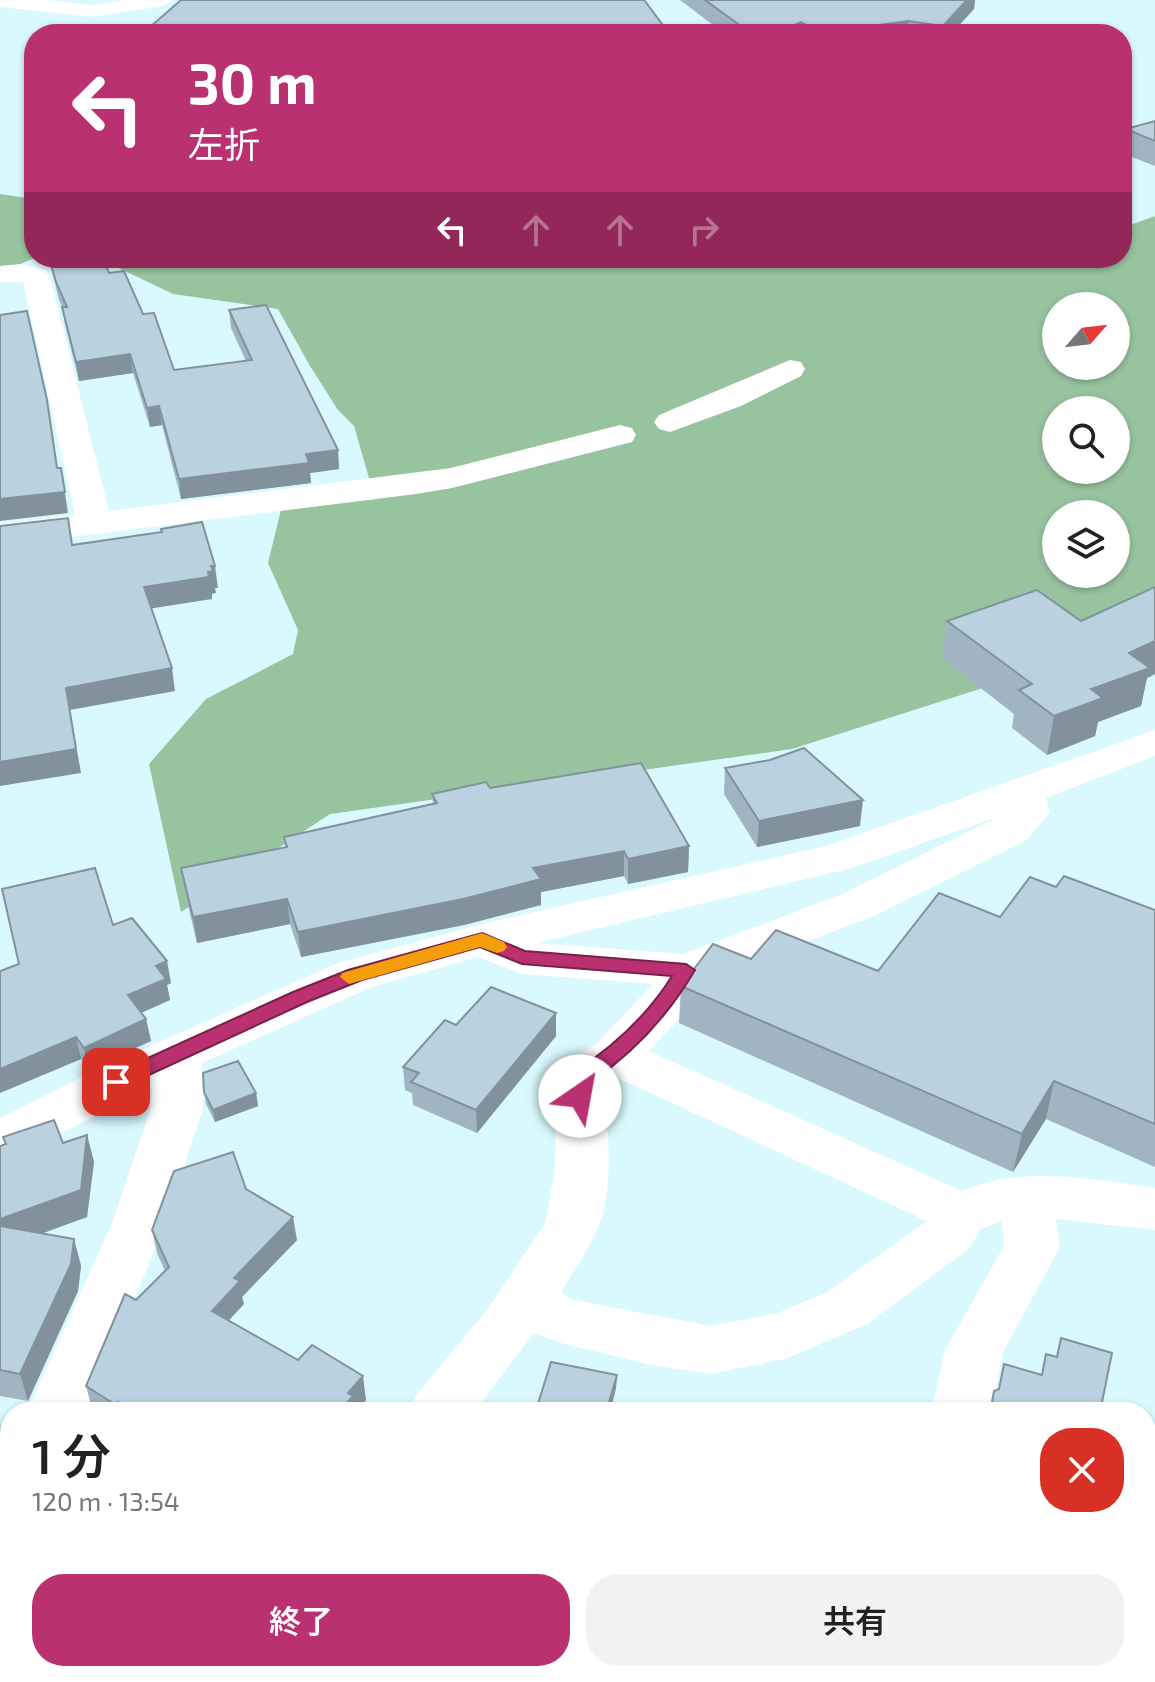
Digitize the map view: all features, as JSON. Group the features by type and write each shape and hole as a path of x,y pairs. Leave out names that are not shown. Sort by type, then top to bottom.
{"street":[{"path":"0,1 92,11 163,0"},
{"path":"0,274 21,272 36,277 94,522"},
{"path":"670,422 730,399 790,369"},
{"path":"0,535 428,482 620,435"},
{"path":"0,1141 116,1082 286,1003 355,975 482,940 836,858 1155,742"},
{"path":"482,940 522,958 686,970 858,905 1012,830 1028,812 1023,792"},
{"path":"447,1402 480,1363 526,1300 572,1224 583,1165 579,1113 581,1079 615,1056 665,1004 686,970"},
{"path":"61,1402 139,1223 177,1108 177,1056"},
{"path":"615,1056 962,1214"},
{"path":"526,1300 561,1320 647,1340 710,1350 785,1335 847,1308 950,1234 962,1214 989,1202 1027,1197 1099,1201 1155,1209"},
{"path":"963,1402 974,1350 1032,1247 1027,1197"}],"green space":[{"path":"0,194 24,198 24,263 0,269"},
{"path":"1155,216 1155,633 792,749 330,814 181,912 149,764 206,699 293,654 298,630 268,563 281,510 375,499 354,426 338,410 278,309 173,294 119,268 1132,268 1132,224"}],"building":[{"path":"181,0 644,0 662,24 153,24"},
{"path":"705,0 967,0 945,24 908,21 886,24 738,24"},
{"path":"1155,121 1155,141 1132,131 1132,127"},
{"path":"52,268 107,268 109,273 124,271 143,314 154,313 174,370 252,360 229,310 266,305 338,450 306,454 309,463 179,479 159,406 147,408 130,354 76,362 62,307 67,307"},
{"path":"27,311 47,400 57,468 61,468 65,492 0,499 0,315"},
{"path":"68,518 72,545 162,532 161,529 202,522 215,566 211,566 213,571 208,572 209,577 144,587 172,668 66,688 76,749 0,762 0,526"},
{"path":"1155,587 1155,641 1129,653 1150,668 1091,689 1103,698 1054,716 1019,690 1032,684 947,621 1037,590 1081,621"},
{"path":"804,748 863,800 759,821 725,768 770,760"},
{"path":"641,763 689,846 628,859 624,851 533,868 541,879 463,899 298,932 287,899 193,917 181,868 287,847 284,837 437,803 432,794 486,782 490,788"},
{"path":"95,868 113,925 132,918 167,961 156,966 166,979 128,995 146,1019 84,1048 76,1037 0,1069 0,971 19,964 2,889"},
{"path":"1064,876 1155,910 1155,1124 1054,1081 1022,1134 681,986 713,944 751,959 776,930 878,971 939,893 1000,917 1030,877 1056,887"},
{"path":"491,987 556,1013 476,1110 411,1082 419,1073 403,1067 445,1020 456,1025"},
{"path":"238,1061 256,1093 213,1110 204,1092 203,1073"},
{"path":"54,1120 63,1143 87,1135 81,1190 0,1219 0,1146 6,1144 3,1137"},
{"path":"233,1152 246,1189 293,1217 234,1278 240,1281 212,1311 298,1360 312,1345 363,1376 348,1393 353,1396 348,1402 111,1402 86,1386 125,1294 136,1300 169,1267 152,1230 174,1171"},
{"path":"0,1226 74,1239 71,1264 20,1374 0,1370"},
{"path":"1061,1338 1112,1353 1102,1402 992,1402 994,1391 999,1389 1004,1364 1042,1375 1046,1354 1057,1357"},
{"path":"551,1362 617,1375 609,1402 539,1402"}],"slow traffic":[{"path":"349,977 482,940 497,947"}],"route":[{"path":"116,1082 246,1021 355,975 482,940 522,958 686,970 665,1004 615,1056 581,1079 580,1096"}]}
